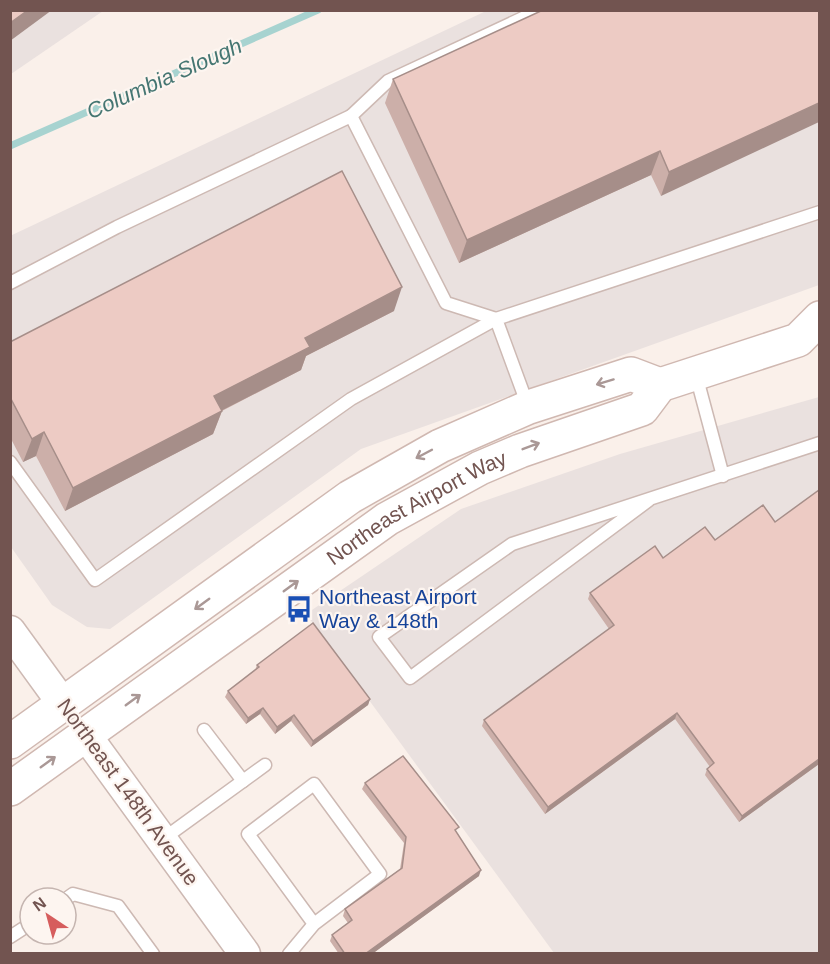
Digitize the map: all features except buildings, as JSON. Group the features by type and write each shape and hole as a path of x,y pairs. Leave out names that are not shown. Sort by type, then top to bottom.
{"main road":[{"path":"660,385 812,334"},
{"name":"Northeast Airport Way","path":"10,742 350,497 440,446 529,407 631,374 660,385 642,409 520,451 480,468 387,519 10,789"},
{"name":"Northeast 148th Avenue","path":"63,704 85,734"}],"street":[{"name":"Northeast 148th Avenue","path":"10,631 63,704"},
{"name":"Northeast 148th Avenue","path":"85,734 244,954"}],"lane":[{"path":"10,283 117,227 351,116 388,81 540,10"},
{"path":"351,116 446,303 496,319"},
{"path":"10,462 95,580 351,399 496,319 819,212"},
{"path":"496,319 529,407"},
{"path":"696,373 723,476"},
{"path":"649,500 410,678 379,637 512,544 819,443"},
{"path":"204,730 243,781"},
{"path":"162,840 265,765"},
{"path":"290,954 314,924 380,874 314,784 248,834 314,924"},
{"path":"78,895 118,906 153,954"}],"shaded area":[{"path":"11,11 103,11 11,74"},
{"path":"486,11 819,11 819,285 361,449 110,629 87,627 52,605 11,547 10,236"},
{"path":"819,397 819,953 554,953 306,614 461,509 620,454"}],"waterway":[{"name":"Columbia Slough","path":"10,146 318,10"}],"place":[{"name":"Northeast Airport Way & 148th","path":"299,609"}]}
